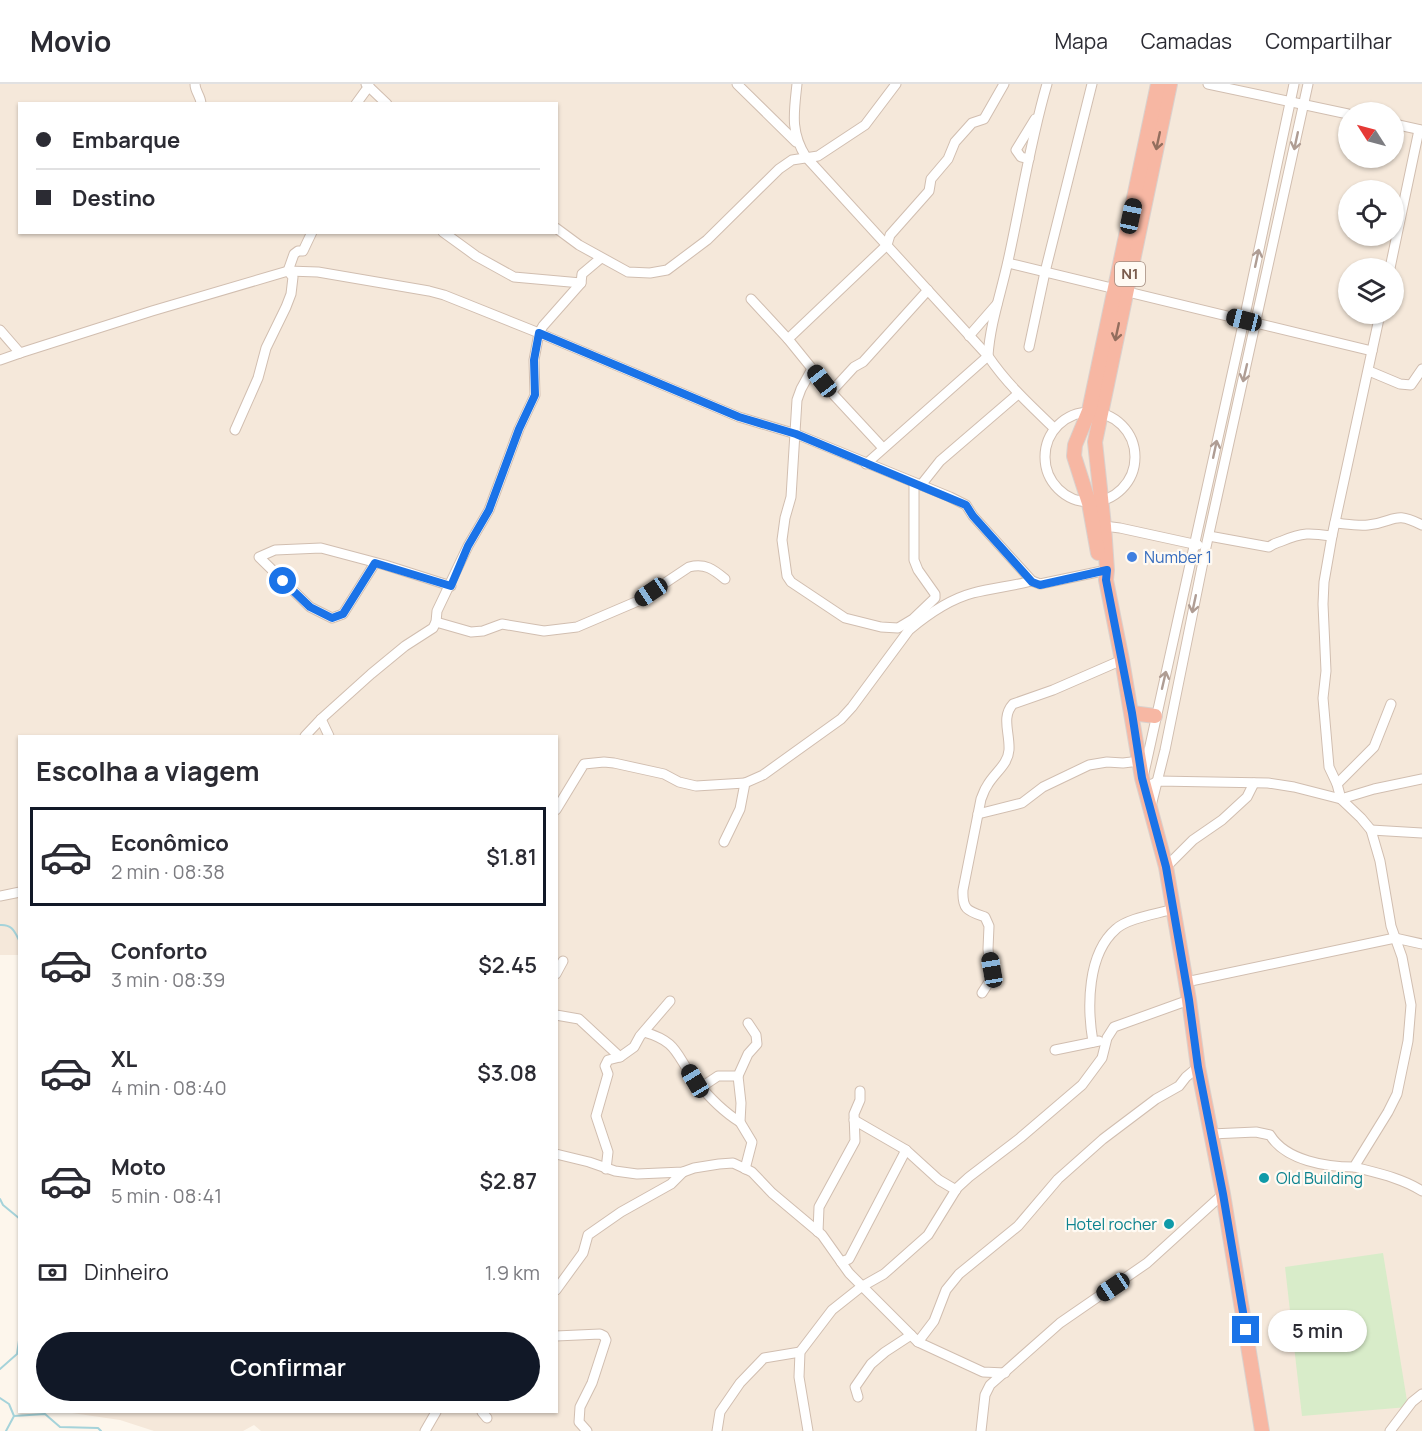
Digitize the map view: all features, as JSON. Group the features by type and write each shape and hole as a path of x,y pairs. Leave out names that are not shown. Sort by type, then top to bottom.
{"highway":[{"name":"N1","path":"1158,84 1095,412 1095,502 1104,574 1149,809 1166,867 1198,1067 1223,1194 1262,1431"},
{"name":"N1","path":"1120,290 1170,84"},
{"name":"N1","path":"1095,412 1074,451 1076,465 1095,502 1104,526 1104,574"},
{"path":"1078,441 1095,442"},
{"path":"1076,465 1096,465"},
{"path":"1132,713 1155,716"}],"street":[{"path":"195,84 195,92 201,102"},
{"path":"737,84 796,142 806,157 988,356 1018,394 1054,428"},
{"path":"796,142 794,112 797,84"},
{"path":"558,229 579,245 628,272 650,273 667,270 707,240 779,169 792,160 818,156 865,125 896,84"},
{"path":"788,339 887,245 890,235 929,191 932,179 948,159 955,142 972,123 984,119 1004,84"},
{"path":"866,464 988,356 989,337 1008,263 1047,84"},
{"path":"1029,347 1045,272 1092,84"},
{"path":"1208,84 1338,112"},
{"path":"1294,84 1187,582 1155,716 1144,783 1158,781 1268,783 1341,800 1371,830 1380,861 1391,926 1402,957 1411,1005 1403,1068 1397,1094 1389,1112 1354,1167"},
{"path":"1149,809 1158,781 1206,547 1308,84"},
{"path":"357,102 367,85 385,102"},
{"path":"1029,159 1021,157 1016,150 1039,113"},
{"path":"1392,258 1420,130 1404,126"},
{"path":"288,271 294,254 303,251 311,234"},
{"path":"446,234 476,256 514,277 581,283"},
{"path":"307,735 321,719 405,646 429,632 436,622 437,611 451,586 468,546 489,510 519,429 535,395 534,360 539,333 581,283 582,274 602,258"},
{"path":"1008,263 1372,351"},
{"path":"235,430 258,378 266,348 275,333 291,294 293,278 288,271"},
{"path":"0,360 152,311 288,271 318,272 431,291 539,333 739,417 796,434 966,505 973,516 1032,582 1040,585 1104,574"},
{"path":"831,392 854,367 863,362 928,290"},
{"path":"751,299 883,448"},
{"path":"969,336 998,302"},
{"path":"1341,800 1329,767 1323,698 1326,671 1324,593 1332,536 1378,324"},
{"path":"0,330 20,353"},
{"path":"812,369 797,400 791,497 782,540 787,576 791,582 845,618 868,625 898,628 913,619 935,598 933,589 918,570 914,560 918,484 940,461 1018,394"},
{"path":"1411,385 1422,369"},
{"path":"1369,371 1400,384 1422,386"},
{"path":"1226,397 1239,399"},
{"path":"1095,412 1113,418 1122,424 1129,432 1135,452 1133,472 1128,482 1113,496 1095,502 1067,496 1049,477 1045,465 1045,452 1054,428 1068,417 1095,412"},
{"path":"1208,478 1221,481"},
{"path":"1335,523 1366,525 1400,517 1409,518 1422,525"},
{"path":"1104,526 1130,529 1206,547"},
{"path":"1209,536 1269,548 1273,543 1295,535 1310,533 1332,536"},
{"path":"375,563 343,614 332,618 310,607 259,557 275,550 321,548 375,563 451,586"},
{"path":"436,622 471,632 483,631 501,624 544,631 577,627 638,601 689,567 699,565 713,568 725,579"},
{"path":"558,807 584,764 614,763 664,774 687,785 746,783 763,775 841,719 852,708 909,630 919,621 955,600 973,593 1032,582"},
{"path":"1187,582 1199,585"},
{"path":"982,993 991,979 988,949 989,926 985,917 969,911 962,901 978,814 986,786 1006,762 1009,749 1006,714 1013,704 1053,690 1122,660"},
{"path":"1337,784 1374,747 1391,704"},
{"path":"321,719 329,735"},
{"path":"978,814 1022,803 1043,787 1089,765 1140,761"},
{"path":"1341,800 1374,789 1422,779"},
{"path":"724,842 740,809 746,783"},
{"path":"1166,867 1193,840 1219,823 1247,797 1254,783"},
{"path":"1371,830 1422,833"},
{"path":"0,896 18,892"},
{"path":"1093,1042 1090,1019 1092,983 1098,952 1119,927 1128,922 1173,909"},
{"path":"1186,982 1395,938 1422,944"},
{"path":"558,970 563,961"},
{"path":"808,1431 799,1377 800,1352 832,1310 861,1287 884,1274 928,1235 956,1190 969,1177 1020,1138 1082,1085 1102,1058 1107,1038 1118,1024 1189,1000"},
{"path":"606,1168 609,1152 597,1116 608,1074 604,1066 608,1060 634,1047 670,1001"},
{"path":"558,1015 579,1019 620,1056"},
{"path":"740,1122 741,1103 738,1076 748,1054 757,1044 756,1035 748,1023"},
{"path":"644,1032 661,1038 673,1047 695,1081 702,1086 722,1111 740,1122 752,1142 745,1169"},
{"path":"1055,1050 1107,1038"},
{"path":"858,1397 855,1388 866,1370 885,1352 915,1338 934,1321 946,1290 960,1274 1018,1226 1058,1179 1102,1139 1156,1099 1179,1086 1185,1077 1198,1067"},
{"path":"702,1086 717,1076 738,1076"},
{"path":"818,1232 819,1207 855,1141 854,1111 860,1100 860,1091"},
{"path":"854,1120 906,1150 939,1180 956,1190"},
{"path":"1211,1134 1256,1132 1270,1135 1275,1144 1315,1164 1354,1167 1413,1185 1422,1191"},
{"path":"841,1262 849,1259 906,1150"},
{"path":"558,1155 637,1174 683,1172 694,1168 733,1163 752,1172 772,1193 824,1237 861,1287 915,1338 983,1372 1005,1373"},
{"path":"558,1287 583,1253 588,1235 621,1212 671,1184 683,1172"},
{"path":"970,1431 981,1426 985,1395 990,1385 1060,1323 1147,1263 1223,1194"},
{"path":"558,1336 600,1334 604,1335 606,1340 592,1383 580,1407 579,1422 587,1431"},
{"path":"717,1431 720,1412 740,1383 764,1358 800,1352"},
{"path":"1390,1431 1412,1402 1422,1394"},
{"path":"425,1431 435,1413"}],"shaded area":[{"path":"0,84 1422,84 1422,1431 261,1431 254,1425 243,1431 154,1431 120,1420 72,1413 558,1413 558,735 18,735 18,955 0,955"}],"green space":[{"path":"1383,1253 1408,1407 1302,1416 1285,1267"}],"waterway":[{"path":"0,925 11,928 18,938"},
{"path":"0,1199 3,1205 18,1217"},
{"path":"0,1369 17,1354 18,1347"},
{"path":"0,1398 9,1404 14,1416 6,1431"},
{"path":"14,1416 45,1414 60,1427 98,1428 101,1431"}],"place":[{"name":"Number 1","path":"1132,557"},
{"name":"Old Building","path":"1264,1178"},
{"name":"Hotel rocher","path":"1169,1224"}],"route":[{"path":"283,581 310,607 332,618 343,614 375,563 451,586 468,546 489,510 519,429 535,395 534,360 539,333 739,417 796,434 966,505 973,516 1032,582 1040,585 1107,570 1106,580 1142,778 1166,867 1198,1067 1246,1330"}]}
